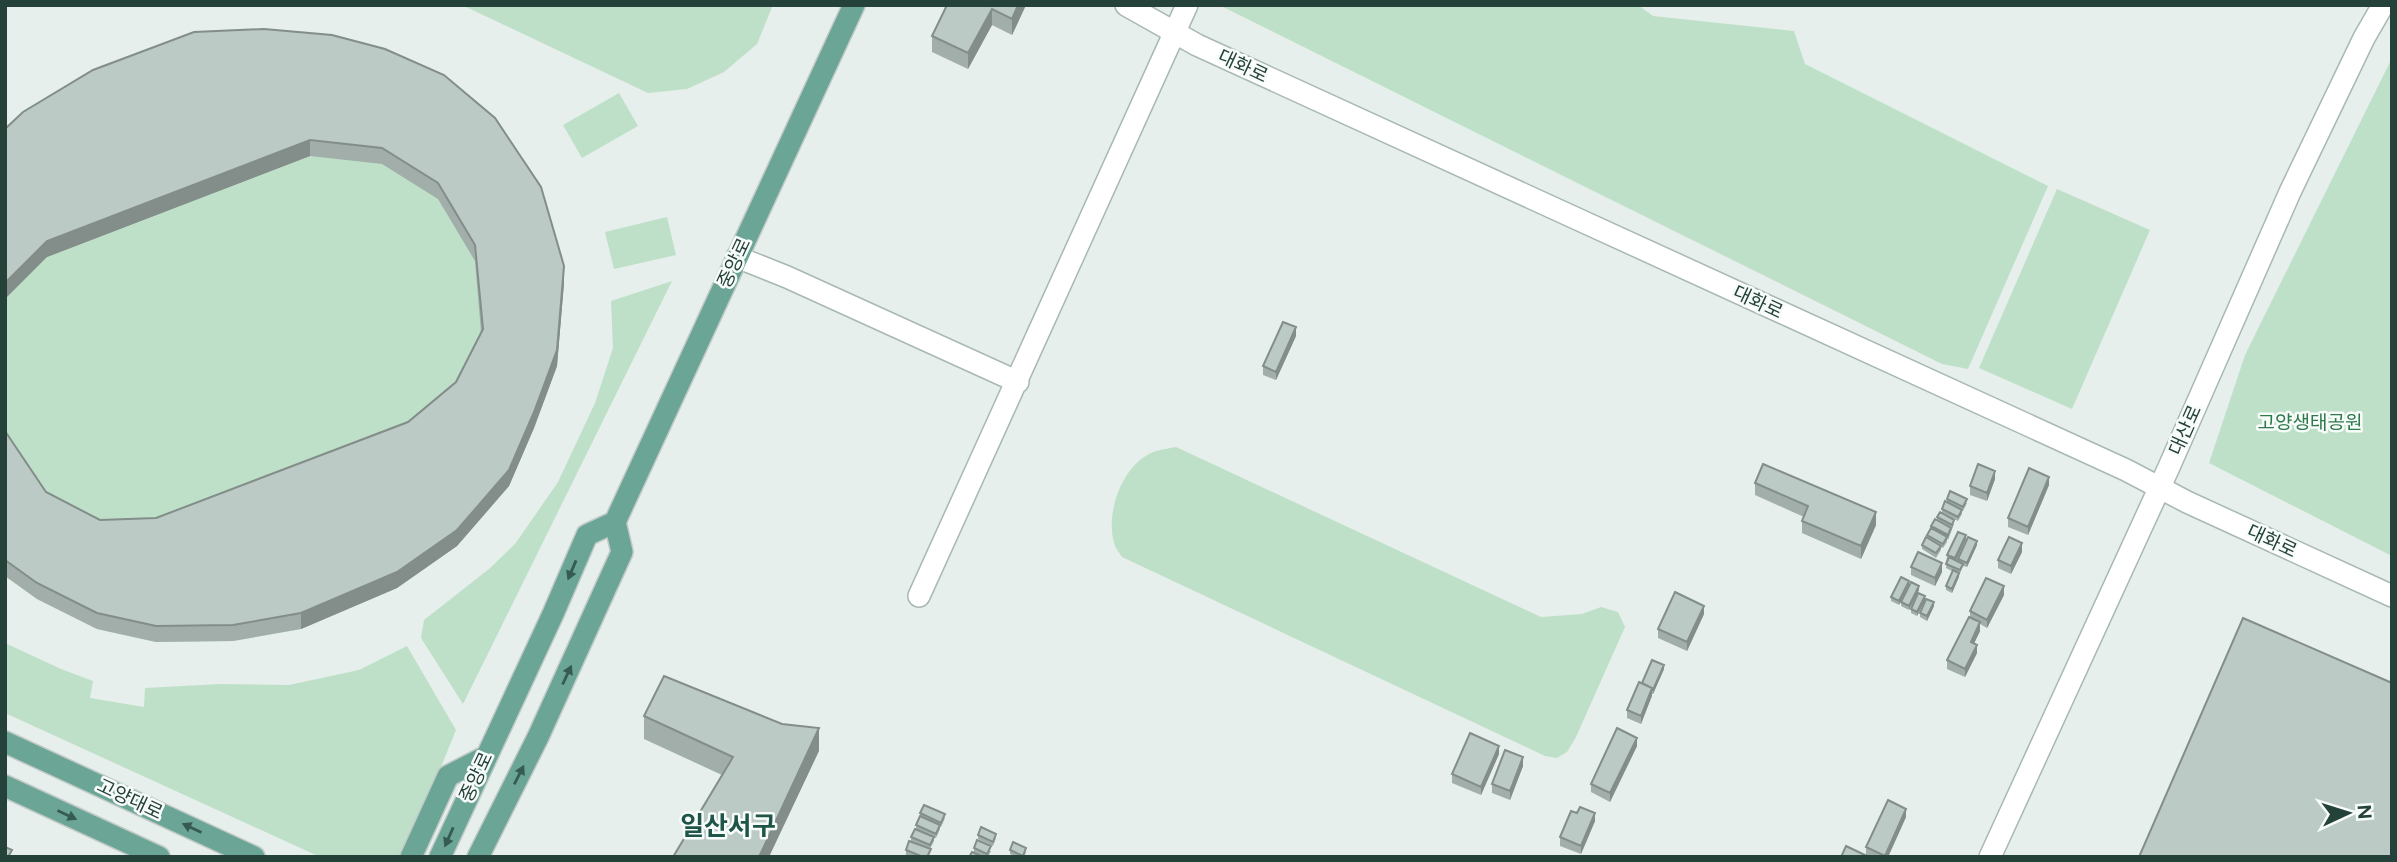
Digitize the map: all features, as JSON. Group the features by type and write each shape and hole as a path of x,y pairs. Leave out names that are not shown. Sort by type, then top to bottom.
{"main road":[{"name":"중앙로","path":"480,854 544,725 622,552 615,522 854,5"},
{"name":"중앙로","path":"440,857 587,535 615,522"},
{"name":"고양대로","path":"5,742 254,857"},
{"path":"411,857 448,776 485,757"},
{"name":"고양대로","path":"5,786 151,855"}],"street":[{"name":"대화로","path":"1126,5 1174,33 2126,470 2159,488 2392,596"},
{"path":"919,596 1018,383 1187,5"},
{"name":"대산로","path":"1990,857 2159,488 2290,192 2364,37 2384,5"},
{"path":"737,257 787,277 1018,383"}],"green space":[{"path":"462,5 773,5 757,44 724,72 687,89 648,93"},
{"path":"1219,5 1638,5 1653,16 1794,31 1805,64 2048,186 1968,369 1942,364"},
{"name":"고양생태공원","path":"2392,58 2392,556 2209,463 2245,355"},
{"path":"93,86 541,203 397,588 301,629 233,641 156,642 97,629 37,599 5,576 5,145"},
{"path":"619,93 638,126 582,158 563,125"},
{"path":"2057,189 2150,230 2072,409 1979,368"},
{"path":"667,217 676,255 614,269 605,232"},
{"path":"672,281 463,704 421,638 424,620 489,569 515,544 558,482 595,403 613,348 611,301"},
{"path":"1176,447 1541,617 1582,614 1601,607 1618,612 1625,627 1567,752 1557,758 1545,756 1122,557 1114,543 1112,520 1122,484 1135,464 1144,457 1156,451"},
{"path":"5,643 93,681 90,698 144,707 145,688 221,684 289,685 359,670 407,646 456,730 404,857 320,857 5,713"}],"building":[{"path":"947,5 1018,5 1012,19 992,9 968,53 932,36"},
{"path":"264,29 332,35 385,49 444,75 495,118 541,187 564,266 557,350 509,470 457,530 397,572 301,613 233,625 156,626 97,613 37,583 5,560 5,431 46,492 100,520 156,518 408,422 456,382 483,329 475,245 438,183 382,148 310,140 47,241 5,283 5,129 23,112 93,70 194,32"},
{"path":"1283,322 1296,327 1276,372 1263,366"},
{"path":"1763,464 1876,512 1861,546 1802,521 1808,506 1755,483"},
{"path":"1978,464 1995,471 1987,493 1970,486"},
{"path":"2029,468 2049,477 2028,527 2008,518"},
{"path":"1950,491 1967,499 1963,507 1947,499"},
{"path":"1945,501 1962,510 1958,517 1942,509"},
{"path":"1940,512 1954,520 1952,525 1937,517"},
{"path":"1935,519 1951,528 1948,535 1931,526"},
{"path":"1931,528 1947,537 1943,544 1927,535"},
{"path":"1958,532 1966,535 1955,558 1947,555"},
{"path":"1926,537 1941,546 1936,553 1922,545"},
{"path":"1968,537 1977,541 1967,563 1958,559"},
{"path":"2009,537 2022,543 2011,566 1998,560"},
{"path":"1918,552 1942,563 1935,578 1911,567"},
{"path":"1949,557 1963,564 1960,570 1946,564"},
{"path":"1953,570 1959,573 1952,589 1946,586"},
{"path":"1901,577 1909,581 1899,601 1891,597"},
{"path":"1986,578 2004,586 1987,620 1970,611"},
{"path":"1911,582 1919,586 1909,606 1901,602"},
{"path":"1675,592 1704,606 1687,642 1658,629"},
{"path":"1918,593 1925,596 1917,612 1911,609"},
{"path":"1926,599 1934,602 1927,616 1920,613"},
{"path":"1969,617 1980,622 1971,642 1977,645 1965,669 1947,660"},
{"path":"2243,618 2392,683 2392,857 2139,857"},
{"path":"1652,660 1664,665 1653,690 1642,683"},
{"path":"664,676 782,724 819,728 759,857 673,857 733,757 644,716"},
{"path":"1639,682 1652,688 1641,716 1627,710"},
{"path":"1617,728 1637,738 1610,793 1591,784"},
{"path":"1470,733 1499,746 1481,787 1452,774"},
{"path":"1505,750 1523,757 1510,791 1492,784"},
{"path":"1888,800 1906,809 1885,856 1866,847"},
{"path":"924,805 945,814 941,823 920,813"},
{"path":"1580,807 1595,813 1581,846 1560,837 1571,811 1577,813"},
{"path":"920,816 940,825 936,834 916,825"},
{"path":"981,827 996,834 993,842 978,835"},
{"path":"915,829 934,837 930,845 911,837"},
{"path":"977,840 991,846 987,854 974,848"},
{"path":"909,841 931,849 927,857 906,850"},
{"path":"1013,842 1026,848 1023,856 1010,850"},
{"path":"1846,846 1869,857 1841,857"},
{"path":"5,847 12,850 8,857 5,857"},
{"path":"972,852 983,857 969,857"}],"district":[{"name":"일산서구","path":"728,826"}]}
